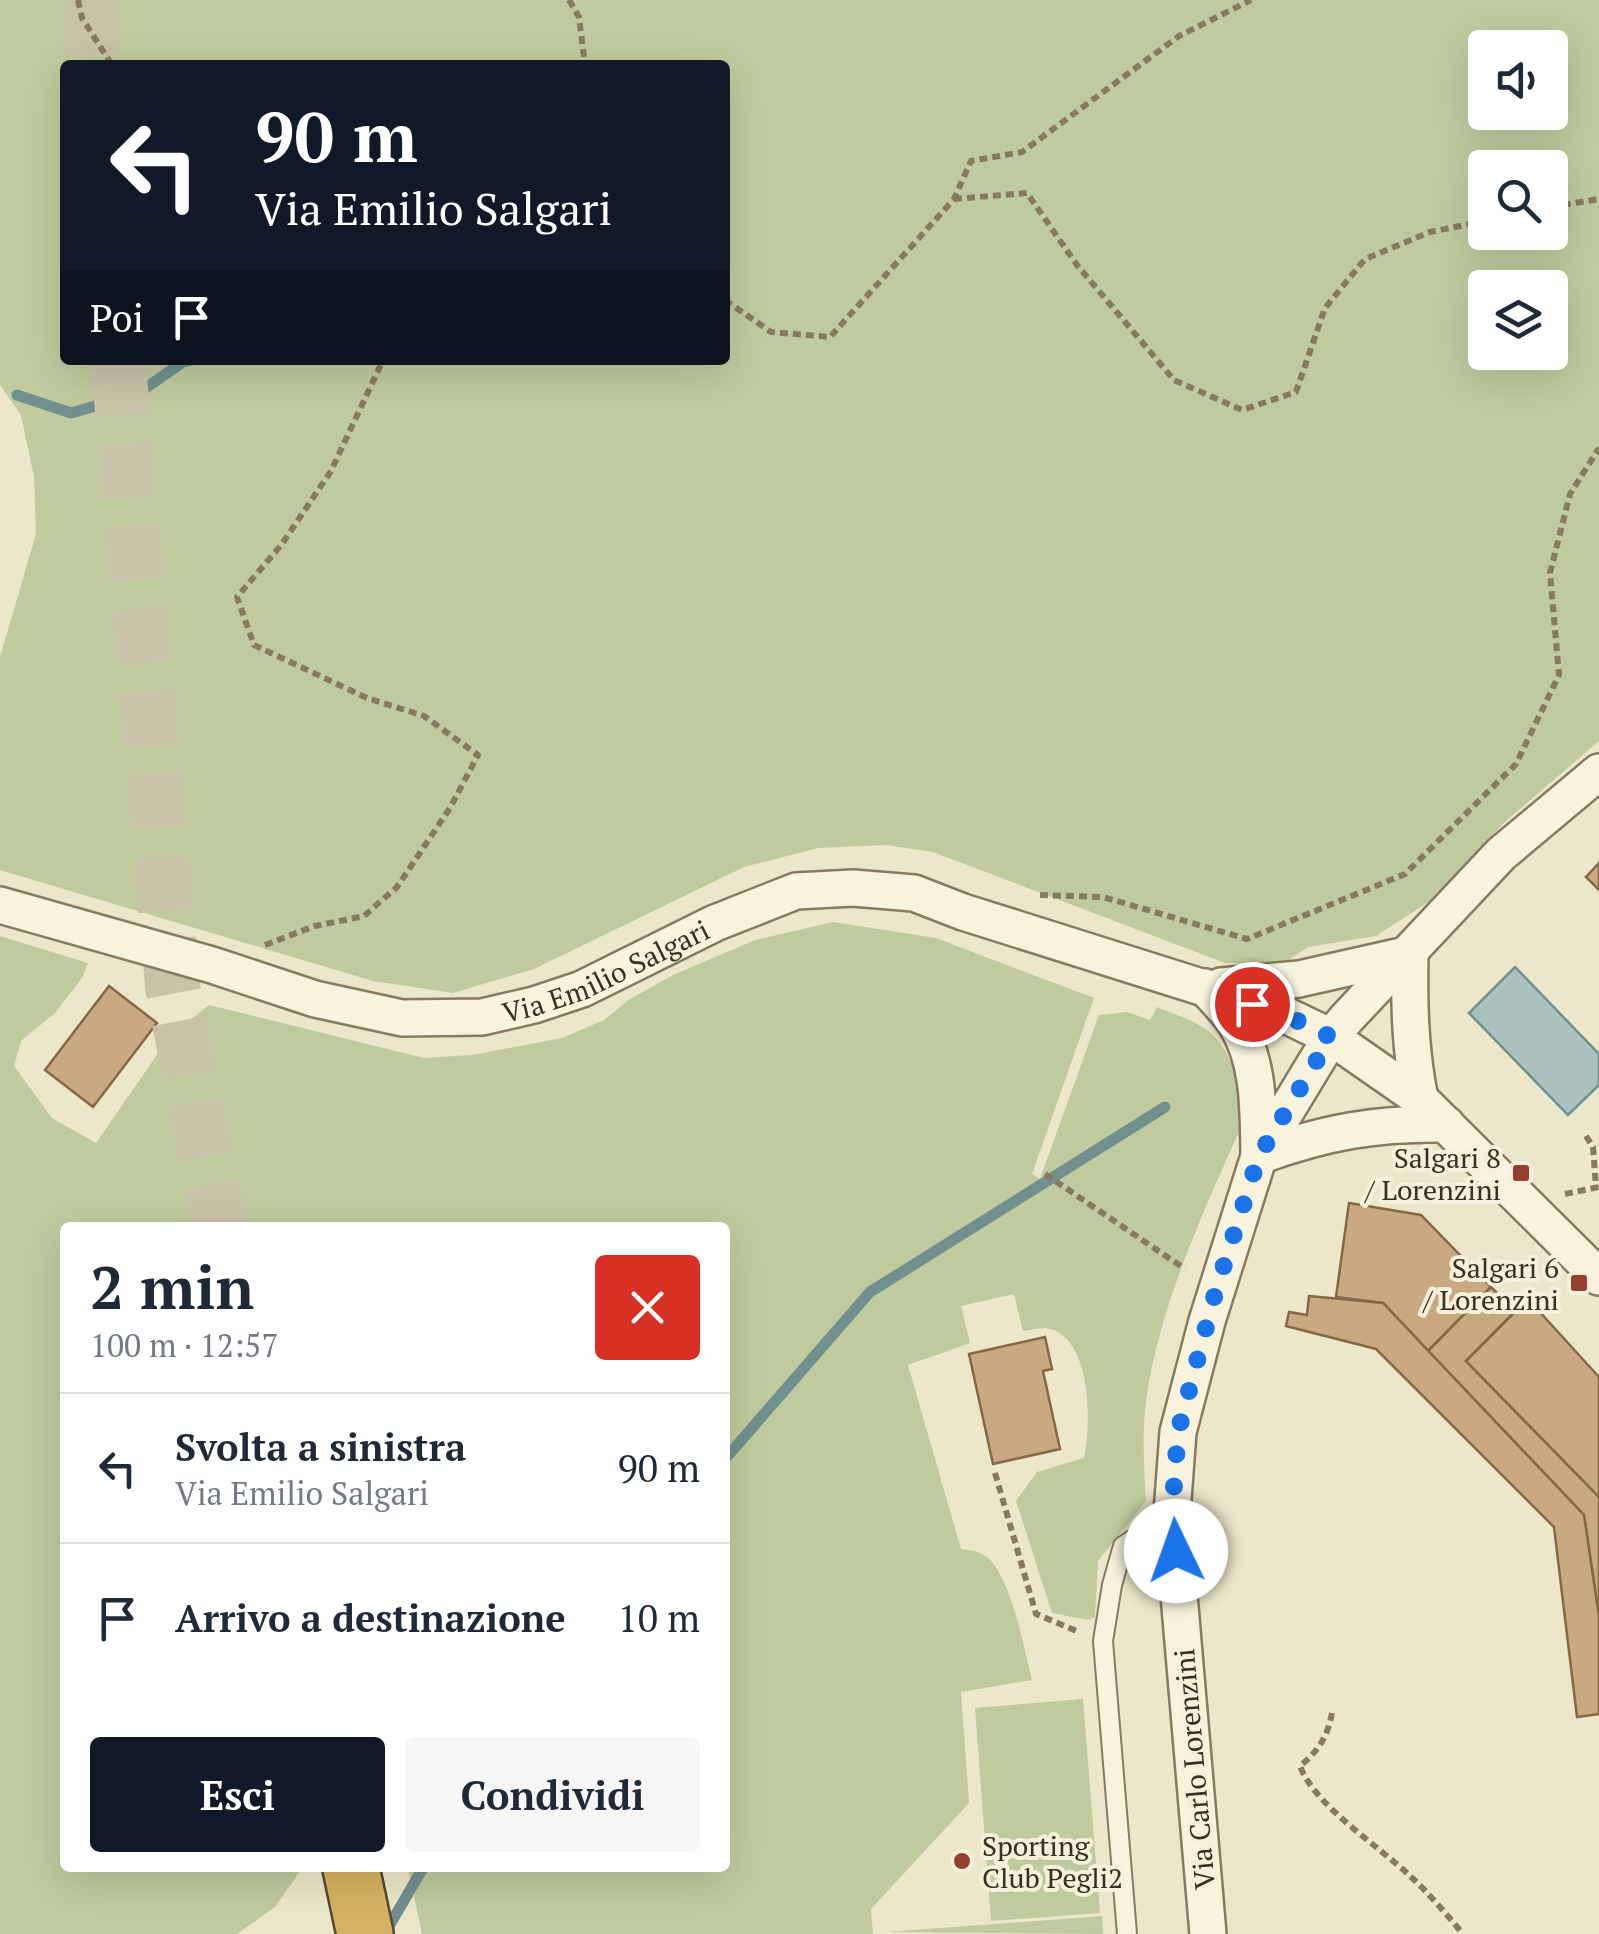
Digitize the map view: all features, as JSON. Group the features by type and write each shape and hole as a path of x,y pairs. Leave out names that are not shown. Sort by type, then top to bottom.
{"highway":[{"path":"352,1872 366,1934"}],"street":[{"path":"1331,1037 1501,854 1599,772"},
{"name":"Via Emilio Salgari","path":"0,905 212,965 315,999 402,1018 482,1017 582,990 715,923 796,891 853,888 914,893 1277,1011 1331,1037 1433,1111 1599,1277"},
{"name":"Via Emilio Salgari","path":"1205,987 1298,979 1410,954"},
{"path":"1205,987 1236,1023 1251,1058 1258,1100 1259,1156 1314,1136 1433,1111 1408,1021 1410,954"},
{"name":"Via Carlo Lorenzini","path":"1208,1934 1172,1513 1178,1432 1216,1290 1259,1156 1331,1037"}],"lane":[{"path":"1128,1934 1104,1641 1112,1584 1123,1546 1172,1513"}],"path":[{"path":"78,0 82,18 109,60"},
{"path":"569,0 579,17 584,60"},
{"path":"730,303 771,332 830,337 954,200 971,161 1022,152 1178,36 1251,0"},
{"path":"954,200 1027,192 1077,265 1174,380 1242,410 1296,392 1326,308 1365,259 1430,232 1468,224"},
{"path":"1568,204 1599,199"},
{"path":"212,965 315,926 364,916 409,874 478,754 424,716 367,698 254,645 237,596 282,544 331,472 381,365"},
{"path":"1029,895 1103,898 1246,939 1405,874 1516,764 1560,675 1550,572 1570,494 1599,448"},
{"path":"1586,1136 1593,1147 1596,1187"},
{"path":"1045,1174 1216,1290"},
{"path":"995,1473 1036,1614 1104,1641"},
{"path":"1332,1713 1328,1734 1318,1751 1300,1766 1305,1780 1411,1876 1463,1934"}],"green space":[{"path":"0,0 1599,0 1599,741 1507,820 1430,901 1376,936 1308,947 1284,963 1225,963 933,852 886,845 818,848 744,867 534,969 453,993 373,981 0,870 0,657 36,534 34,477 21,415 0,385"},
{"path":"833,922 936,938 1094,998 1032,1174 1040,1179 1099,1015 1127,1012 1150,1020 1157,1007 1201,1026 1228,1056 1241,1096 1243,1123 1185,1259 1161,1329 1146,1400 1146,1501 1098,1561 1095,1617 1088,1620 1052,1613 1016,1501 1037,1472 1084,1458 1088,1407 1076,1352 1054,1330 1023,1331 1014,1294 961,1306 970,1343 908,1365 961,1549 984,1555 1001,1577 1015,1613 1032,1680 961,1692 969,1803 871,1909 873,1934 422,1934 409,1872 730,1872 730,1222 60,1222 60,1872 300,1872 275,1907 237,1934 0,1934 0,936 88,963 82,978 55,1013 21,1041 14,1066 52,1118 96,1143 170,1036 209,1005 424,1058 472,1055 562,1038 604,1020 630,999 673,975 755,940"},
{"path":"1083,1699 1100,1913 991,1921 975,1708"},
{"path":"1102,1916 1103,1934 887,1932"}],"water":[{"path":"1515,967 1599,1054 1599,1085 1568,1115 1469,1013"}],"building":[{"path":"1599,863 1599,890 1586,877"},
{"path":"109,986 157,1023 93,1107 45,1070"},
{"path":"1349,1203 1421,1215 1491,1287 1428,1351 1383,1303 1336,1297"},
{"path":"1491,1287 1515,1311 1466,1361 1599,1497 1599,1617 1584,1515 1428,1351"},
{"path":"1309,1296 1383,1303 1584,1515 1599,1617 1599,1714 1577,1717 1554,1527 1376,1349 1286,1326 1289,1312 1307,1315"},
{"path":"1528,1299 1599,1377 1599,1497 1466,1361"},
{"path":"1045,1337 1052,1369 1043,1371 1060,1449 993,1464 969,1354"}],"waterway":[{"path":"17,395 71,413 137,394 179,365"},
{"path":"730,1453 870,1292 1165,1107"},
{"path":"385,1933 421,1872"}],"tunnel":[{"path":"91,0 94,60"},
{"path":"118,365 173,990 219,1222"}],"place":[{"name":"Salgari 8 / Lorenzini","path":"1521,1173"},
{"name":"Salgari 6 / Lorenzini","path":"1579,1283"},
{"name":"Sporting Club Pegli2","path":"962,1861"}],"route":[{"path":"1176,1551 1172,1513 1178,1432 1216,1290 1259,1156 1331,1037 1277,1011 1252,1004"}]}
